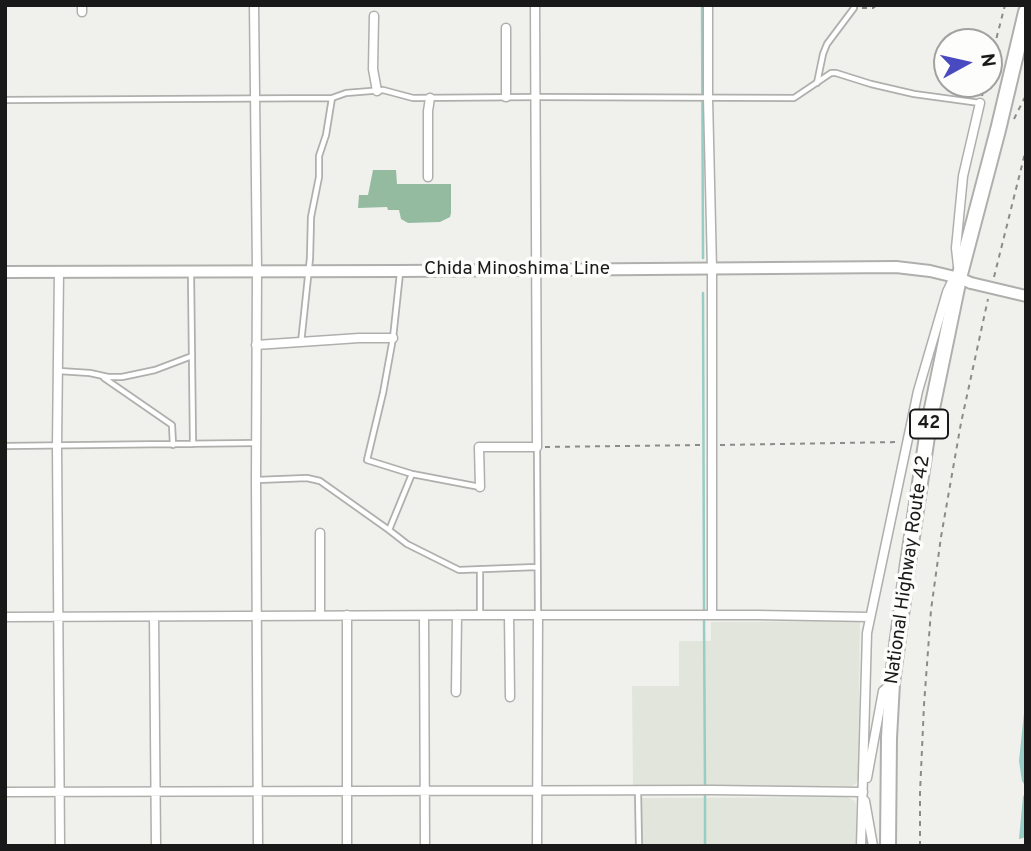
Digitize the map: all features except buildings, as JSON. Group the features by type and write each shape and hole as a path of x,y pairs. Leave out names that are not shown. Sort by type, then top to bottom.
{"highway":[{"name":"National Highway Route 42","path":"888,846 892,683 929,423 1026,12"}],"main road":[{"name":"Chida Minoshima Line","path":"5,272 896,267 930,271 1026,296"}],"street":[{"path":"254,5 258,846"},
{"path":"480,487 479,447 537,447 535,5"},
{"path":"708,5 712,269 712,615"},
{"path":"374,16 373,69 377,91"},
{"path":"506,28 506,97"},
{"path":"428,177 430,98"},
{"path":"861,846 866,643 870,617 918,391 947,292 962,280 956,248 963,176 980,103"},
{"path":"59,271 57,446 60,846"},
{"path":"256,345 393,338"},
{"path":"320,533 320,615"},
{"path":"347,615 347,846"},
{"path":"456,692 457,615"},
{"path":"509,615 510,697"},
{"path":"537,846 538,615"},
{"path":"424,616 425,846"},
{"path":"5,617 870,617"},
{"path":"154,617 156,846"},
{"path":"873,846 863,792 883,691 892,683"},
{"path":"5,792 863,792"}],"lane":[{"path":"817,83 827,44 854,8"},
{"path":"5,100 332,98 346,93 383,90 413,98 794,98 836,72 914,94 980,103"},
{"path":"301,343 311,217 319,177 319,156 326,135 332,98"},
{"path":"191,271 193,444"},
{"path":"400,271 393,338 367,460 412,474 480,487"},
{"path":"59,371 114,377 139,373 192,356"},
{"path":"101,376 172,425 173,445"},
{"path":"5,446 256,443"},
{"path":"537,447 538,615"},
{"path":"389,530 412,474"},
{"path":"256,480 307,478 320,481 407,544 459,570 536,567"},
{"path":"480,569 480,615"},
{"path":"638,791 639,846"}],"path":[{"path":"854,8 873,8 877,5"},
{"path":"999,28 1005,5"},
{"path":"992,283 1026,149"},
{"path":"920,846 924,705 931,610 961,423 989,296"}],"shaded area":[{"path":"860,621 856,784 633,787 632,686 679,686 679,641 711,641 711,622"},
{"path":"847,797 855,801 856,805 856,846 642,846 641,798"}],"water":[{"path":"1026,694 1026,787 1022,781 1019,761"},
{"path":"1026,794 1026,837 1019,839 1023,796"}],"waterway":[{"path":"702,5 703,258"},
{"path":"703,293 704,611"},
{"path":"704,618 705,786"},
{"path":"705,793 705,846"}]}
